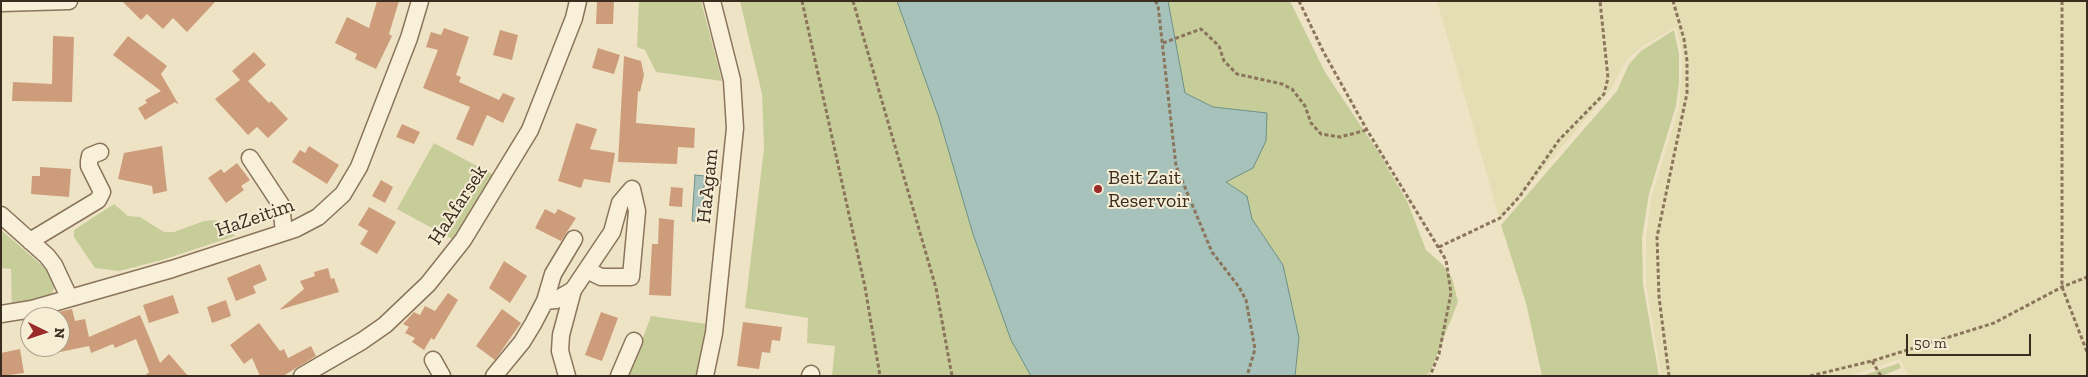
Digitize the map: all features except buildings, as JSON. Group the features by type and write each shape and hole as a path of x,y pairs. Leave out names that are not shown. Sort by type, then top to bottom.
{"street":[{"path":"1,3 69,1"},
{"name":"HaZeitim","path":"1,314 24,311 177,267 284,232 307,223 327,210 343,194 355,176 409,38 420,1"},
{"name":"HaAfarsek","path":"302,376 362,341 385,325 428,284 463,240 530,130 574,18 578,1"},
{"name":"HaAgam","path":"705,376 714,334 735,128 732,80 712,1"},
{"path":"30,241 98,200 102,192 89,166 89,160 90,156 100,152"},
{"path":"250,158 281,205 284,232"},
{"path":"566,376 560,351 561,335 574,290 587,270 612,232 620,203 632,189 637,211 631,277 601,277 587,270"},
{"path":"1,215 54,264 68,297"},
{"path":"494,376 522,342 545,301 553,274 574,239"},
{"path":"545,301 556,300 574,290"},
{"path":"619,376 634,342"},
{"path":"433,360 442,376"}],"path":[{"path":"802,1 865,287 880,376"},
{"path":"854,1 936,288 952,376"},
{"path":"1155,1 1158,5 1176,166 1212,252 1239,287 1246,300 1255,349 1247,376"},
{"path":"1299,1 1323,51 1367,130 1446,260 1450,293 1439,354 1430,376"},
{"path":"1439,247 1500,218 1520,196 1559,140 1604,94 1608,78 1600,1"},
{"path":"1669,376 1659,297 1657,237 1687,93 1684,39 1673,1"},
{"path":"2062,1 2062,287 2087,352"},
{"path":"1162,43 1201,29 1219,46 1224,61 1237,74 1282,84 1292,90 1304,106 1311,123 1321,134 1340,137 1367,130"},
{"path":"1810,376 1872,360 1994,322 2062,287 2087,277"},
{"path":"1872,360 1881,376"}],"shaded area":[{"path":"1437,1 2087,1 2087,376 1908,376 1900,359 1849,376 1661,376 1646,284 1646,238 1651,199 1679,107 1683,56 1676,27 1641,47 1626,61 1611,89 1500,220"}],"green space":[{"path":"639,1 701,1 722,81 656,72 645,50 637,47"},
{"path":"740,1 1290,1 1325,72 1379,153 1408,203 1426,250 1443,265 1452,278 1458,302 1431,370 1426,376 832,376 835,346 807,343 808,318 745,308 764,148 762,94"},
{"path":"1674,30 1679,54 1679,83 1676,106 1649,194 1642,238 1643,284 1659,376 1542,376 1526,303 1501,225 1617,91 1629,64 1641,51"},
{"path":"434,143 494,175 454,240 397,209"},
{"path":"114,204 128,216 140,217 164,232 174,232 204,221 215,220 226,226 235,236 162,260 119,271 95,268 74,237 74,230"},
{"path":"1,230 52,276 55,286 48,303 38,307 20,307 20,314 12,317 11,269 1,268"},
{"path":"651,316 707,324 696,376 629,376"},
{"path":"1899,363 1901,368 1882,376 1862,376"}],"water":[{"name":"Beit Zait Reservoir","path":"897,1 1168,1 1185,93 1213,107 1267,113 1266,141 1253,168 1226,182 1247,196 1252,219 1283,265 1299,338 1295,376 1031,376 1011,340 973,234 939,118"},
{"path":"695,175 705,176 701,222 692,221"}],"place":[{"name":"Beit Zait Reservoir","path":"1098,189"}]}
